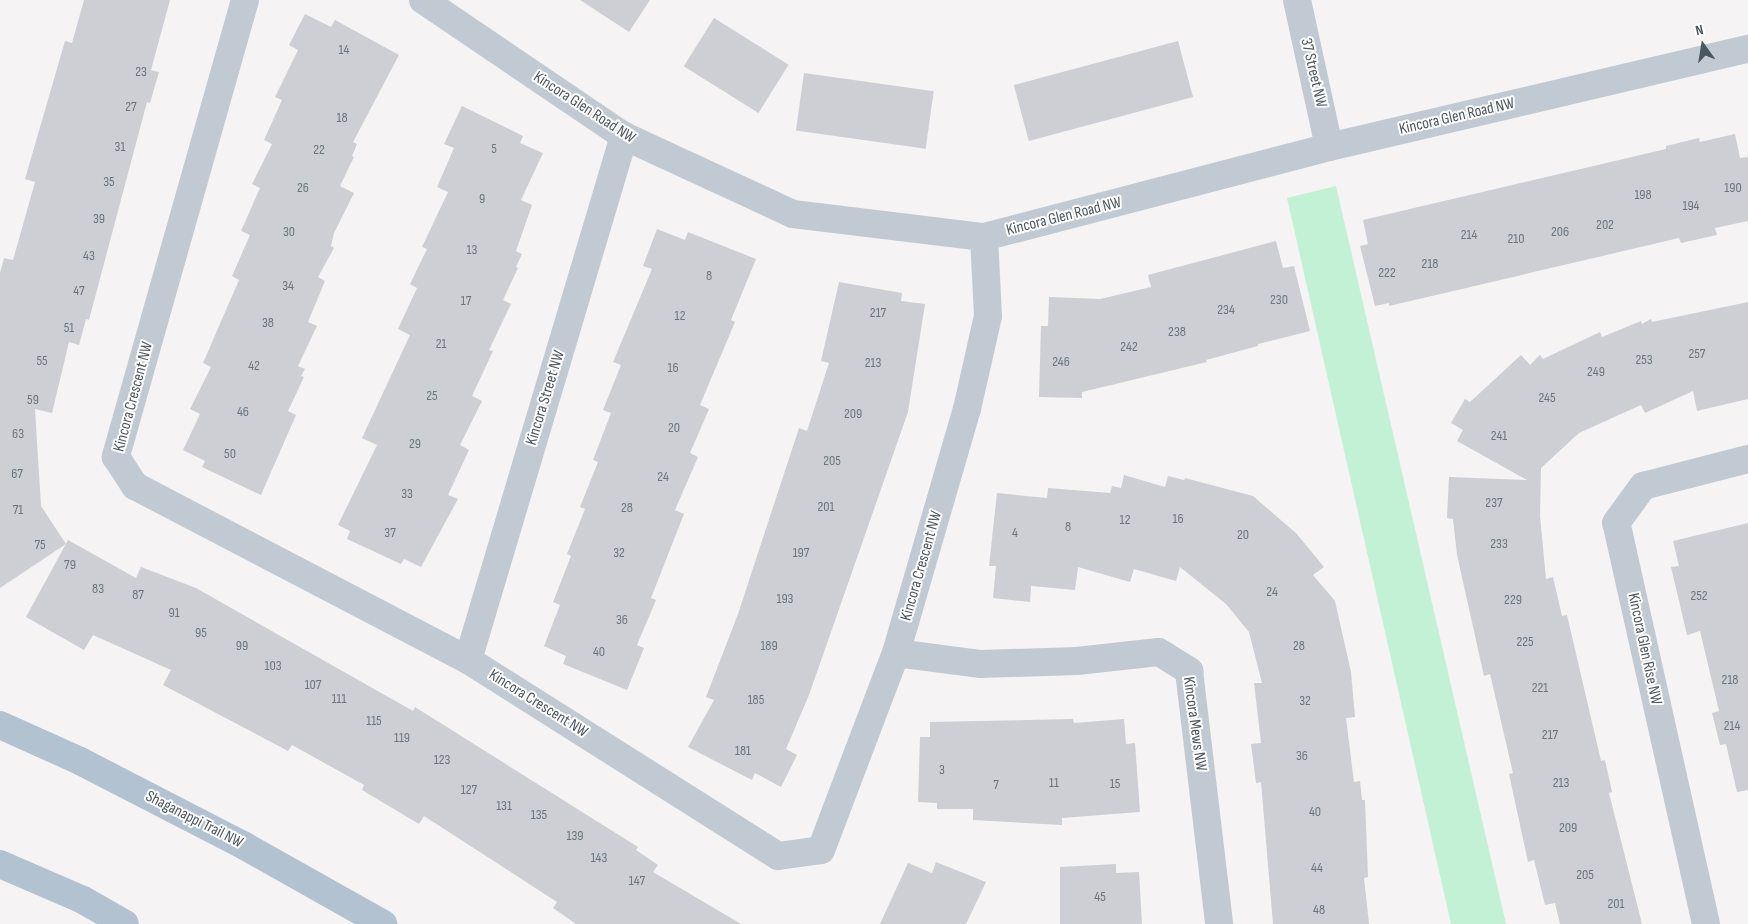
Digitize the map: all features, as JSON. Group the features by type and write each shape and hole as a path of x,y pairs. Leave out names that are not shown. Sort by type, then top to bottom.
{"main road":[{"name":"Shaganappi Trail NW","path":"0,725 80,761 243,844 383,924"},
{"path":"0,864 83,900 125,924"}],"street":[{"name":"Kincora Crescent NW","path":"245,0 116,457 135,486 468,660 778,856 822,850 896,653 967,409 988,316 984,237"},
{"name":"Kincora Glen Road NW","path":"423,0 624,136 793,214 984,237 1329,147 1748,48"},
{"name":"37 Street NW","path":"1296,0 1329,147"},
{"name":"Kincora Street NW","path":"468,660 624,136"},
{"name":"Kincora Glen Rise NW","path":"1706,924 1616,523 1643,486 1748,459"},
{"name":"Kincora Mews NW","path":"896,653 981,664 1077,661 1159,652 1189,671 1219,924"}],"green space":[{"path":"1336,186 1506,924 1451,924 1287,198"}],"building":[{"path":"84,0 170,0 151,70 159,72 150,103 147,102 89,320 86,319 79,345 69,342 52,413 35,409 41,506 66,544 0,588 0,273 4,258 13,260 35,182 25,179 65,41 72,43"},
{"path":"580,0 650,0 629,32"},
{"path":"305,14 331,27 335,20 399,55 353,142 357,144 352,156 354,157 340,186 354,193 334,233 331,246 334,248 318,277 325,281 308,322 317,326 298,366 305,369 301,376 304,377 288,411 296,415 261,495 202,467 205,461 183,450 200,414 190,409 211,367 203,363 239,280 232,276 250,235 241,231 260,188 252,184 272,144 264,140 282,100 275,97 298,50 289,45"},
{"path":"714,18 789,65 758,113 684,66"},
{"path":"1178,41 1193,97 1029,141 1014,85"},
{"path":"804,73 934,91 926,149 796,130"},
{"path":"462,106 523,136 520,143 543,153 521,200 532,205 516,251 522,254 516,267 518,268 503,300 511,304 489,350 493,351 472,396 482,401 460,445 469,450 448,495 458,499 421,567 404,559 401,564 347,539 350,531 338,525 377,445 362,438 410,335 398,329 417,288 410,284 427,249 422,247 448,192 437,187 454,148 444,144"},
{"path":"1735,134 1740,158 1748,157 1748,221 1715,228 1717,235 1681,243 1679,238 1389,306 1389,303 1375,306 1360,246 1368,244 1363,220 1666,149 1666,146 1699,138 1700,142"},
{"path":"657,229 685,240 688,232 756,259 731,320 735,322 700,405 709,409 690,453 698,457 675,510 684,514 651,598 656,600 637,645 644,648 627,690 563,664 566,656 544,646 560,605 553,602 571,556 567,554 585,509 580,507 598,462 593,460 611,413 603,410 621,365 613,362 652,269 643,266"},
{"path":"1276,241 1283,268 1294,266 1310,331 1258,344 1258,346 1206,360 1207,362 1082,392 1082,398 1039,397 1041,326 1048,326 1049,297 1100,299 1151,287 1148,275"},
{"path":"839,282 902,293 901,301 925,304 908,412 809,695 786,749 797,755 781,787 755,773 752,780 688,747 714,700 706,697 738,614 799,428 807,431 829,363 821,361"},
{"path":"1748,302 1748,399 1697,411 1693,391 1645,413 1641,405 1579,433 1541,468 1540,516 1546,579 1553,577 1562,616 1567,615 1601,761 1605,760 1612,792 1609,793 1642,924 1560,924 1555,903 1545,905 1534,860 1528,862 1509,774 1513,773 1490,674 1484,676 1457,555 1453,519 1447,518 1449,477 1527,480 1457,441 1463,430 1451,423 1465,399 1470,402 1521,355 1530,365 1540,355 1543,359 1600,332 1602,337 1641,321 1642,324 1651,319 1652,322"},
{"path":"1124,475 1165,487 1168,476 1184,480 1185,478 1253,496 1296,533 1324,567 1313,575 1335,601 1351,672 1355,717 1346,718 1354,782 1360,781 1362,800 1365,800 1368,877 1364,878 1369,924 1273,924 1261,782 1256,783 1251,744 1261,743 1254,683 1262,683 1249,632 1226,604 1180,567 1176,581 1134,569 1130,582 1078,567 1075,590 1031,586 1030,602 993,598 996,566 989,566 997,493 1047,498 1048,488 1110,493 1112,486 1121,488"},
{"path":"1748,523 1748,790 1737,792 1726,744 1720,745 1712,713 1719,711 1700,631 1687,635 1671,567 1679,566 1673,541"},
{"path":"68,540 136,578 141,567 196,588 413,711 415,707 638,847 636,850 658,865 653,872 741,924 576,924 553,908 557,902 424,816 419,824 362,790 364,785 292,745 288,751 163,685 171,670 93,635 84,650 26,617"},
{"path":"1073,719 1074,723 1124,719 1126,744 1135,743 1140,812 1062,818 1062,825 973,820 973,809 937,809 937,803 918,802 920,737 930,737 930,722"},
{"path":"936,862 986,882 966,924 880,924 908,863 932,873"},
{"path":"1116,864 1116,873 1139,872 1142,924 1060,924 1060,867"}]}
